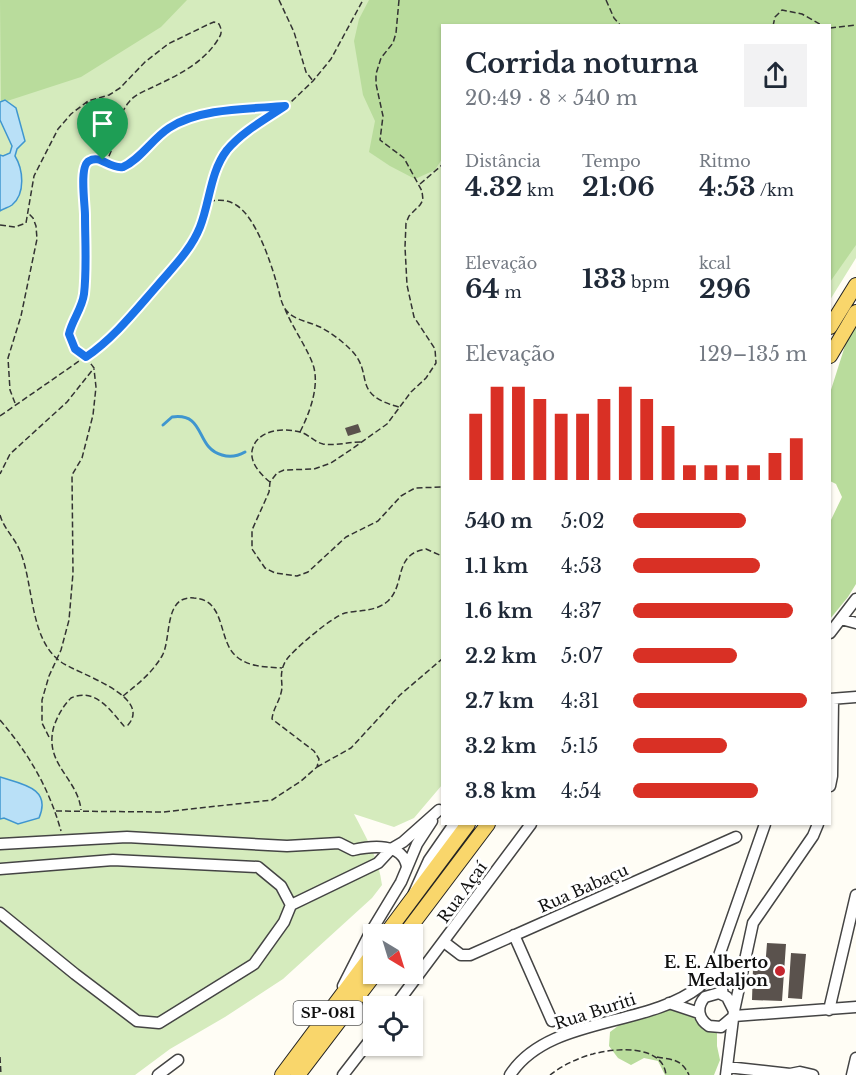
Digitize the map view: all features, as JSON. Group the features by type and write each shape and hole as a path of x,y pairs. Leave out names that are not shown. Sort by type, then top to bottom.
{"main road":[{"path":"831,325 856,285"},
{"path":"831,354 856,312"},
{"path":"394,924 467,825"},
{"path":"413,924 487,825"},
{"name":"SP-081","path":"282,1075 363,967"},
{"name":"SP-081","path":"298,1075 367,984"}],"street":[{"path":"831,632 856,599"},
{"path":"841,619 856,622"},
{"path":"831,781 831,700 856,697"},
{"path":"0,913 137,1021 159,1023 254,964 284,922 291,905 378,863 391,849 403,842 441,808"},
{"path":"331,1009 369,935 400,882 417,844 441,808"},
{"path":"411,901 420,875 453,825"},
{"name":"Rua Açaí","path":"403,996 530,825"},
{"path":"723,995 721,983 714,970 765,825"},
{"path":"813,1075 800,1072 790,1074 726,1071 734,1013 753,922 813,836 818,825"},
{"path":"0,844 127,837 287,846 339,843 353,850 371,846 391,849 399,852 406,860 407,867"},
{"name":"Rua Babaçu","path":"444,942 461,955 470,955 736,837"},
{"path":"0,869 113,860 258,867 281,886 291,905"},
{"path":"829,1010 856,895"},
{"path":"514,935 552,1021"},
{"name":"Rua Buriti","path":"510,1075 525,1057 540,1046 559,1037 669,1003 699,987 714,970"},
{"path":"689,993 700,993 705,997"},
{"path":"729,1044 715,1028 704,1023 699,1013 700,1004 705,997 714,993 723,995 731,1001 734,1013"},
{"path":"669,1003 699,1013"},
{"path":"734,1013 856,1007"},
{"path":"715,1028 726,1024 734,1013"},
{"path":"345,1075 363,1050"},
{"path":"852,1075 856,1058"},
{"path":"158,1075 178,1060"}],"path":[{"path":"279,0 294,32 306,72 313,81"},
{"path":"0,416 111,337 186,252 200,227 213,178 227,150 244,134 285,106 313,81 331,59 363,0"},
{"path":"399,0 393,44 381,58 376,74 383,116 380,140 404,158 422,191 423,200 406,223 407,285 414,317 436,355 436,363 387,424 362,442 331,463 314,469 284,470 277,473 270,482 252,530 252,549 265,568 285,576 297,576 308,572 346,537 378,521 400,496 415,488 441,487"},
{"path":"606,0 619,24"},
{"path":"774,24 782,10 802,14 820,24"},
{"path":"0,225 22,226 26,223 34,176 58,129 71,114 85,103 109,95 120,88 145,62 168,44 214,22 219,24 221,34 200,60 180,74 131,99 120,120 110,154 103,160 91,160 85,164 83,176 86,230 84,295 69,334 75,349 86,357 94,368 96,387 93,415 82,458 72,475 73,573 69,620 42,700 42,723 51,739 55,759 80,796 81,810"},
{"path":"831,28 856,25"},
{"path":"85,103 92,104 100,112 97,148 103,160 113,167 128,165 166,129 182,120 234,110 285,106"},
{"path":"419,184 441,166"},
{"path":"208,201 222,200 235,204 246,212 267,256 285,308 314,369 309,413 300,432"},
{"path":"15,404 10,390 8,358 21,316 37,239 33,218 29,214"},
{"path":"285,308 300,319 320,327 350,349 361,366 369,392 374,398 400,407"},
{"path":"0,474 10,454 66,402 94,368"},
{"path":"270,482 253,463 251,456 253,444 267,433 290,430 300,432 322,444 362,442"},
{"path":"0,515 9,534 20,549 40,630 49,650 57,658 123,696 135,712 129,726 124,726 103,701 76,695 68,700 61,710 51,739"},
{"path":"317,767 319,759 314,751 272,719 274,708 282,692 280,678 285,660 330,621 342,614 372,610 386,603 395,589 404,562 413,554 426,549 441,556"},
{"path":"123,696 156,666 164,653 168,639 170,614 177,603 189,597 199,598 209,603 217,612 225,640 236,657 248,663 283,668"},
{"path":"56,812 81,810 164,812 272,800 301,781 317,767 351,748 408,687 441,660"},
{"path":"0,720 40,774 56,812 64,840"},
{"path":"550,1075 592,1054 639,1050 684,1064 689,1075"},
{"path":"0,1057 1,1075"},
{"path":"656,1057 666,1070 666,1075"}],"green space":[{"path":"0,0 856,0 856,258 831,298 831,24 441,24 441,786 414,818 394,827 354,814 371,848 382,885 372,898 283,979 225,1017 170,1049 135,1075 0,1075"},
{"path":"0,0 187,0 161,27 81,77 1,103"},
{"path":"369,0 856,0 856,245 831,281 831,24 441,24 441,161 435,170 415,179 369,152 375,121 363,95 354,41 359,19"},
{"path":"856,311 856,584 831,618 831,520 842,497 836,484 831,482 831,390"},
{"path":"663,1003 708,1020 717,1032 720,1060 714,1075 665,1075 658,1061 644,1058 631,1065 618,1058 609,1046 610,1032 622,1023"}],"water":[{"path":"5,100 16,108 25,141 17,149 15,156 20,167 22,181 20,194 12,205 0,211 0,155 10,153 12,146 0,120 0,102"},
{"path":"0,777 25,785 38,794 42,808 39,818 18,824 4,818 0,819"}],"building":[{"path":"358,424 361,432 348,436 345,428"},
{"path":"767,943 786,944 782,1001 752,1000 753,968 765,969"},
{"path":"791,953 806,954 802,999 788,998"}],"waterway":[{"path":"163,425 172,417 183,417 196,425 213,451 228,456 245,452"}],"place":[{"name":"E. E. Alberto Medaljon","path":"780,971"}],"route":[{"path":"285,106 244,134 227,150 213,178 200,227 186,252 111,337 86,357 75,349 69,334 84,295 86,242 83,176 85,164 91,160 103,160 108,166 118,168 128,165 166,129 182,120 234,110 285,106"}]}
